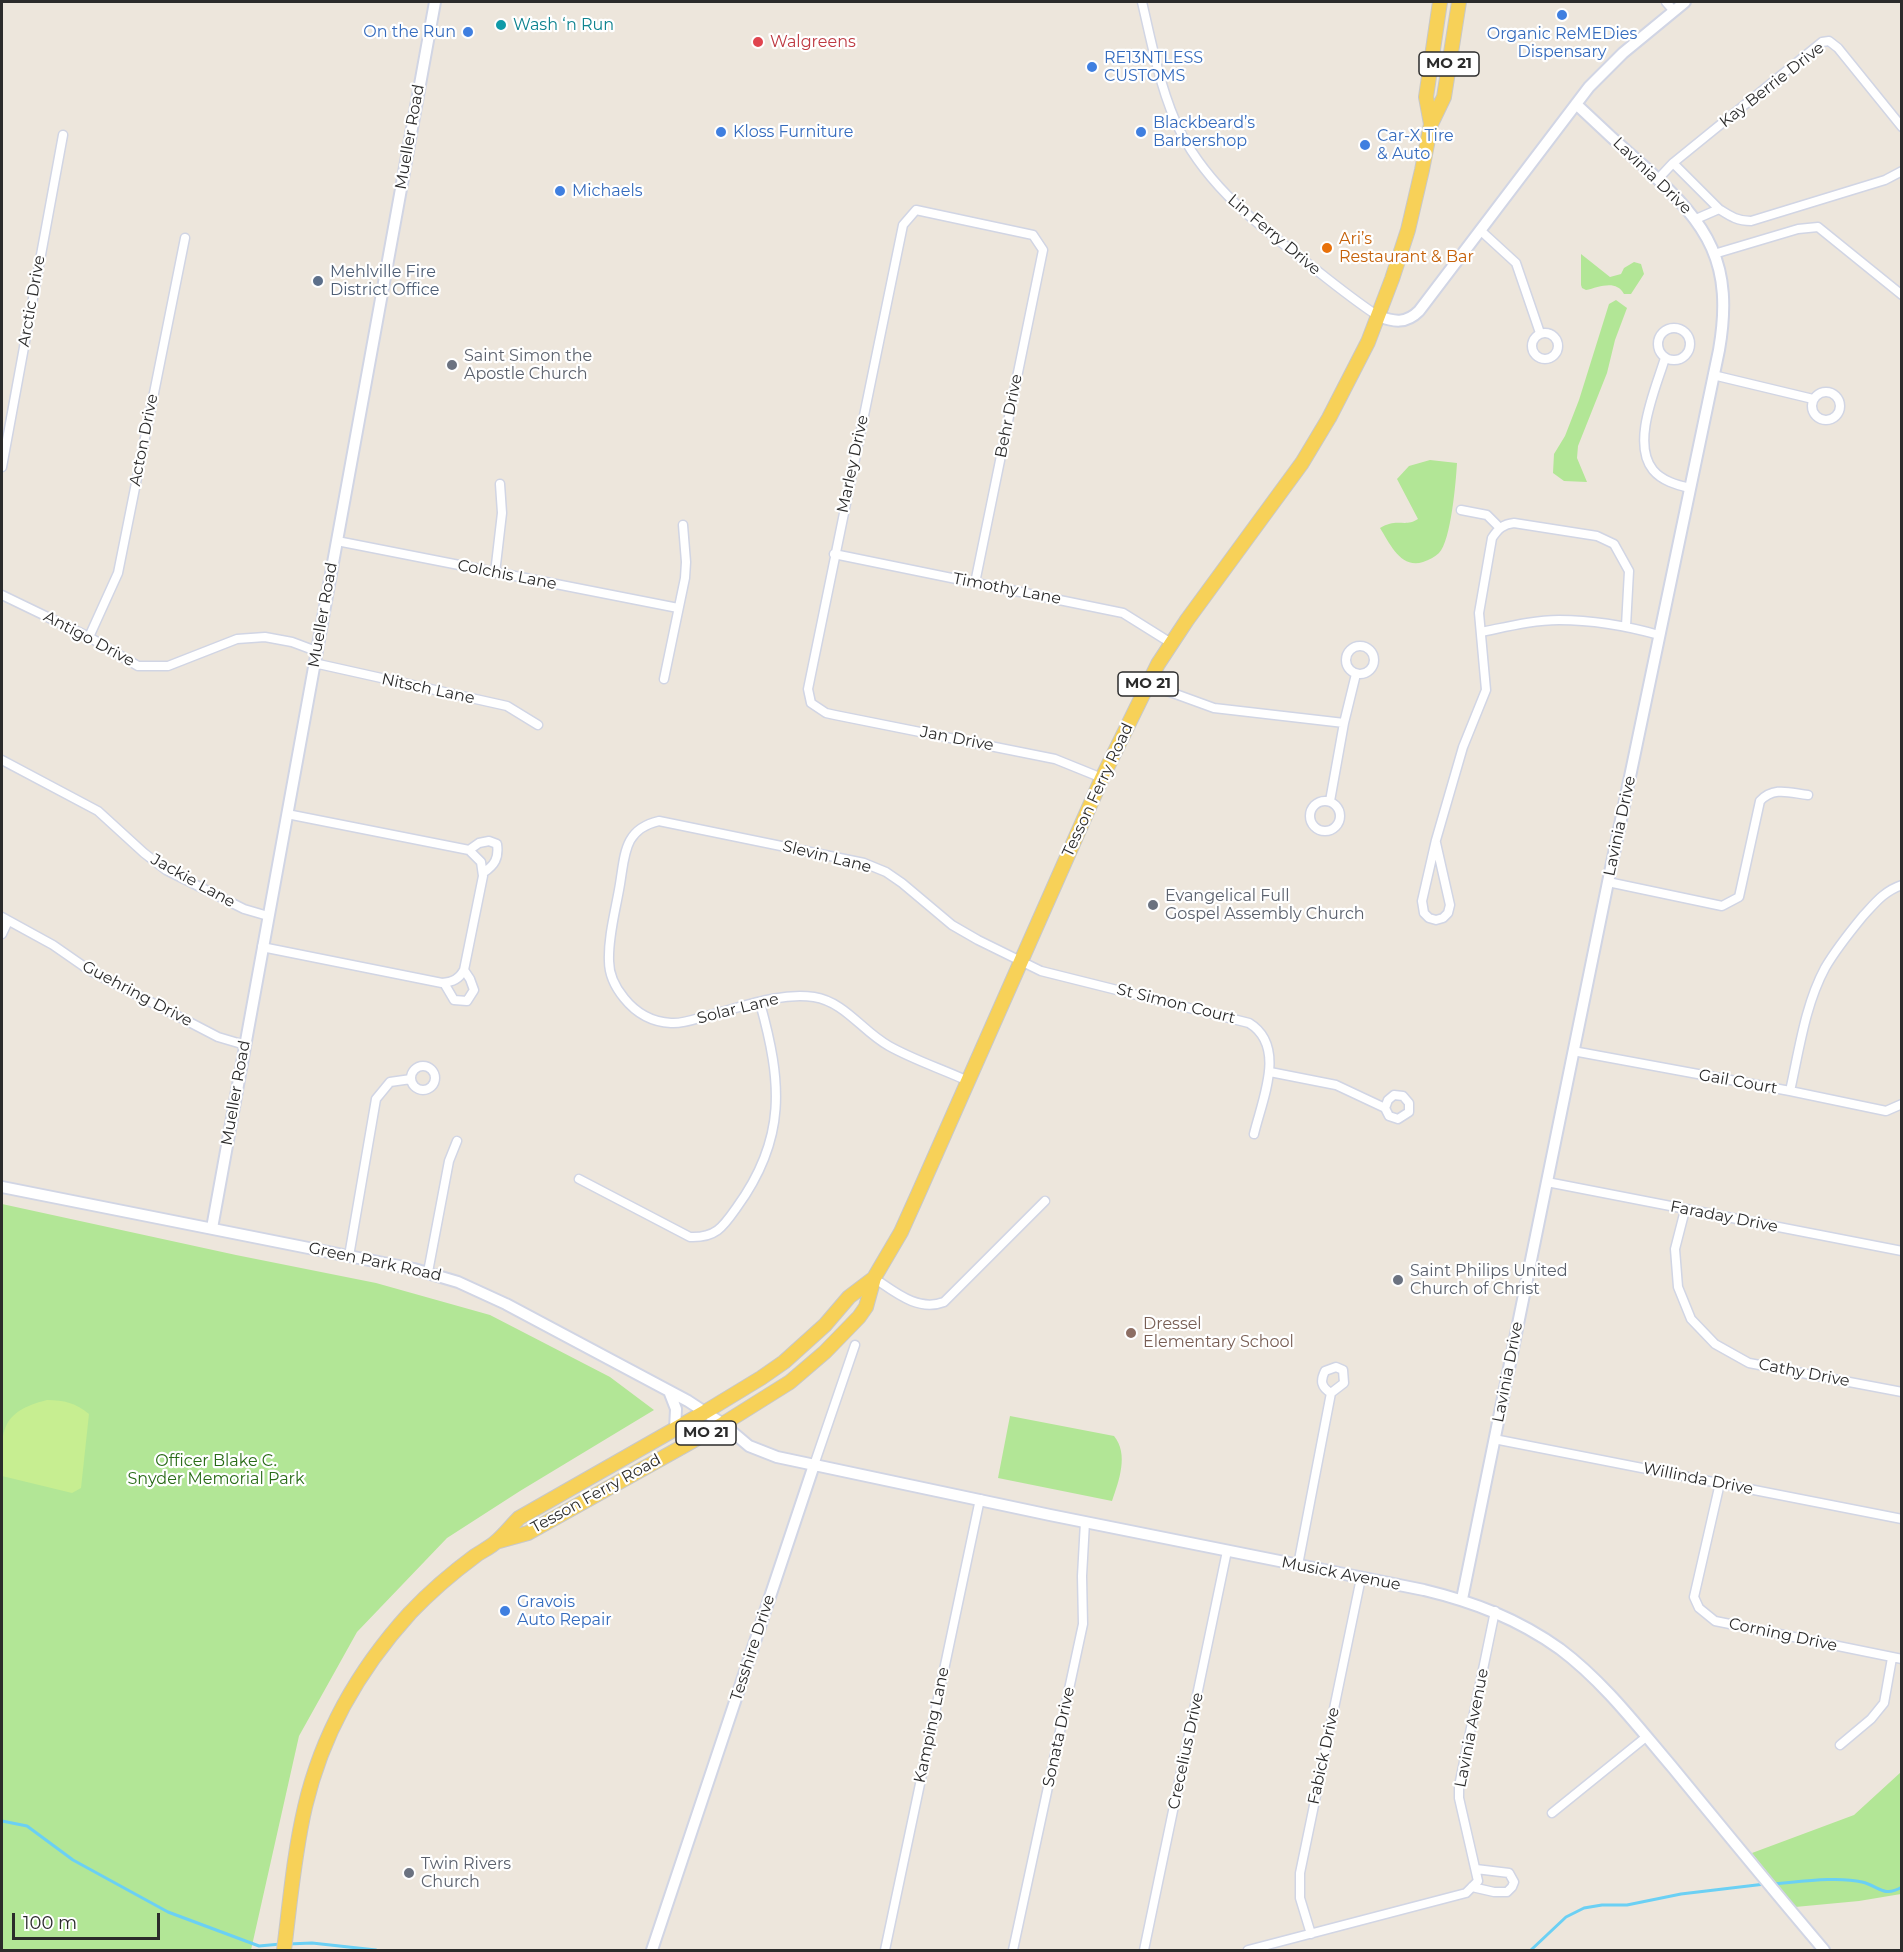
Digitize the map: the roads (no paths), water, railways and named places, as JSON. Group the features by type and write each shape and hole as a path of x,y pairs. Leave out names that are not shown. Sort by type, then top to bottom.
{"main road":[{"name":"Tesson Ferry Road","path":"1431,124 1426,97 1440,2"},
{"name":"Tesson Ferry Road","path":"497,1541 528,1533 723,1424 790,1382 825,1352 866,1307 874,1278 901,1232 1102,778 1148,684 1171,642 1287,485 1315,443 1349,380 1378,316 1408,230 1431,124 1444,97 1459,2"},
{"name":"Tesson Ferry Road","path":"284,1950 300,1836 312,1783 330,1733 354,1687 386,1641 416,1607 457,1570 497,1541 519,1518 761,1378 784,1362 825,1325 849,1297 874,1278"}],"street":[{"name":"Mueller Road","path":"212,1228 435,2"},
{"name":"Lin Ferry Drive","path":"1142,2 1154,52 1176,121 1200,165 1221,190 1249,217 1331,283 1378,316"},
{"path":"1666,2 1674,11"},
{"path":"1378,316 1404,321 1415,315 1576,104 1609,67 1685,2"},
{"name":"Kay Berrie Drive","path":"1658,179 1673,163 1822,42 1829,41 1838,48 1902,127"},
{"name":"Lavinia Drive","path":"1461,1599 1724,316 1722,285 1714,254 1696,219 1680,200 1576,104"},
{"name":"Arctic Drive","path":"2,467 63,135"},
{"path":"1673,163 1719,209 1741,221 1885,180 1902,171"},
{"path":"1696,219 1719,209"},
{"name":"Marley Drive","path":"811,703 808,689 903,225 916,210 1033,235 1043,250"},
{"path":"1714,254 1798,229 1818,227 1900,290"},
{"path":"1480,230 1516,263 1540,333"},
{"name":"Acton Drive","path":"90,637 118,573 184,238"},
{"name":"Behr Drive","path":"975,583 1043,250"},
{"path":"1671,328 1685,332 1690,342 1687,354 1676,361 1665,358 1658,349 1658,338 1661,333 1671,328"},
{"path":"1665,358 1644,433 1645,457 1653,471 1664,479 1690,488"},
{"path":"1713,375 1813,399"},
{"path":"495,573 502,513 500,484"},
{"path":"1461,510 1487,515 1500,528"},
{"path":"1436,843 1449,904 1448,913 1436,920 1424,913 1422,901 1436,843 1463,747 1486,690 1479,613 1492,538 1500,528 1514,523 1597,536 1614,544 1629,572 1626,626"},
{"path":"664,679 686,562 683,525"},
{"name":"Colchis Lane","path":"337,541 678,608"},
{"name":"Timothy Lane","path":"834,554 1124,613 1171,642"},
{"name":"Antigo Drive","path":"2,595 90,637 138,666 168,666 237,639 265,637 292,642 316,651"},
{"path":"1481,632 1559,620 1626,626 1659,635"},
{"name":"Nitsch Lane","path":"314,663 507,706 538,725"},
{"path":"1330,801 1344,723 1356,674"},
{"path":"1148,684 1214,708 1344,723"},
{"name":"Jan Drive","path":"811,703 835,715 1055,759 1102,778"},
{"name":"Jackie Lane","path":"2,760 98,811 166,870 244,909 268,916"},
{"path":"1608,882 1722,906 1739,897 1760,801 1767,794 1777,791 1808,795"},
{"path":"262,947 444,983 455,981 464,970 483,873 480,862 469,850 287,813"},
{"name":"Slevin Lane","path":"632,1008 613,983 609,952 628,844 636,831 644,824 659,821 864,863 902,883 952,925 1022,961"},
{"path":"469,850 479,843 489,841 497,844 499,853 496,861 483,873"},
{"path":"1790,1091 1813,996 1825,969 1842,941 1880,897 1892,888 1902,885"},
{"path":"2,934 5,919"},
{"name":"Guehring Drive","path":"5,919 53,945 89,970 218,1036 245,1045"},
{"name":"St Simon Court","path":"1022,961 1041,971 1249,1023 1258,1029 1265,1037 1269,1050 1270,1072 1254,1134"},
{"path":"444,983 454,1000 467,1001 474,990 464,970"},
{"name":"Solar Lane","path":"632,1008 648,1018 681,1023 795,996 828,1000 843,1009 872,1035 890,1046 968,1081"},
{"path":"579,1179 690,1237 705,1238 716,1232 729,1219 750,1190 765,1161 772,1138 777,1102 776,1075 771,1044 760,1003"},
{"name":"Gail Court","path":"1573,1051 1790,1091 1886,1112 1902,1104"},
{"path":"1270,1072 1336,1085 1385,1108"},
{"path":"349,1256 376,1099 390,1082 411,1079"},
{"path":"428,1272 448,1161 457,1141"},
{"name":"Faraday Drive","path":"1547,1182 1902,1251"},
{"name":"Green Park Road","path":"2,1187 428,1272 458,1282 506,1304 668,1390 705,1412 723,1424 740,1440 758,1450 814,1466"},
{"path":"874,1278 921,1305 930,1306 944,1302 1046,1201"},
{"name":"Cathy Drive","path":"1685,1210 1675,1249 1678,1287 1691,1319 1715,1344 1749,1363 1902,1392"},
{"name":"Tesshire Drive","path":"652,1950 855,1346"},
{"path":"668,1390 676,1409 675,1429"},
{"path":"1298,1565 1331,1393"},
{"name":"Willinda Drive","path":"1494,1439 1902,1519"},
{"name":"Musick Avenue","path":"814,1466 1461,1599 1494,1611 1535,1633 1573,1660 1602,1687 1824,1950"},
{"name":"Corning Drive","path":"1720,1483 1694,1597 1699,1608 1715,1621 1902,1659"},
{"name":"Kamping Lane","path":"885,1950 980,1499"},
{"name":"Sonata Drive","path":"1013,1950 1083,1624 1082,1576 1085,1522"},
{"name":"Crecelius Drive","path":"1144,1950 1227,1551"},
{"name":"Fabick Drive","path":"1311,1934 1300,1898 1300,1874 1361,1578"},
{"name":"Lavinia Avenue","path":"1475,1884 1476,1869 1459,1798 1459,1786 1494,1611"},
{"path":"1840,1745 1871,1719 1884,1703 1892,1658"},
{"path":"1552,1813 1646,1737"},
{"path":"1248,1950 1466,1893 1475,1884 1507,1892 1512,1887 1514,1882 1509,1873 1476,1869"}],"waterway":[{"path":"2,1821 27,1826 73,1860 168,1912 259,1946 281,1944"},
{"path":"1772,1884 1852,1880 1885,1891 1902,1887"},
{"path":"1531,1950 1566,1917 1584,1908 1627,1905 1681,1894 1765,1884"},
{"path":"288,1944 312,1943 376,1950"}],"place":[{"name":"Organic ReMEDies Dispensary","path":"1562,15"},
{"name":"Wash ‘n Run","path":"501,25"},
{"name":"On the Run","path":"468,32"},
{"name":"Walgreens","path":"758,42"},
{"name":"RE13NTLESS CUSTOMS","path":"1092,67"},
{"name":"Kloss Furniture","path":"721,132"},
{"name":"Blackbeard’s Barbershop","path":"1141,132"},
{"name":"Car-X Tire & Auto","path":"1365,145"},
{"name":"Michaels","path":"560,191"},
{"name":"Ari’s Restaurant & Bar","path":"1327,248"},
{"name":"Mehlville Fire District Office","path":"318,281"},
{"name":"Saint Simon the Apostle Church","path":"452,365"},
{"name":"Evangelical Full Gospel Assembly Church","path":"1153,905"},
{"name":"Saint Philips United Church of Christ","path":"1398,1280"},
{"name":"Dressel Elementary School","path":"1131,1333"},
{"name":"Gravois Auto Repair","path":"505,1611"},
{"name":"Twin Rivers Church","path":"409,1873"}],"park label":[{"name":"Officer Blake C. Snyder Memorial Park","path":"216,1470"}]}
